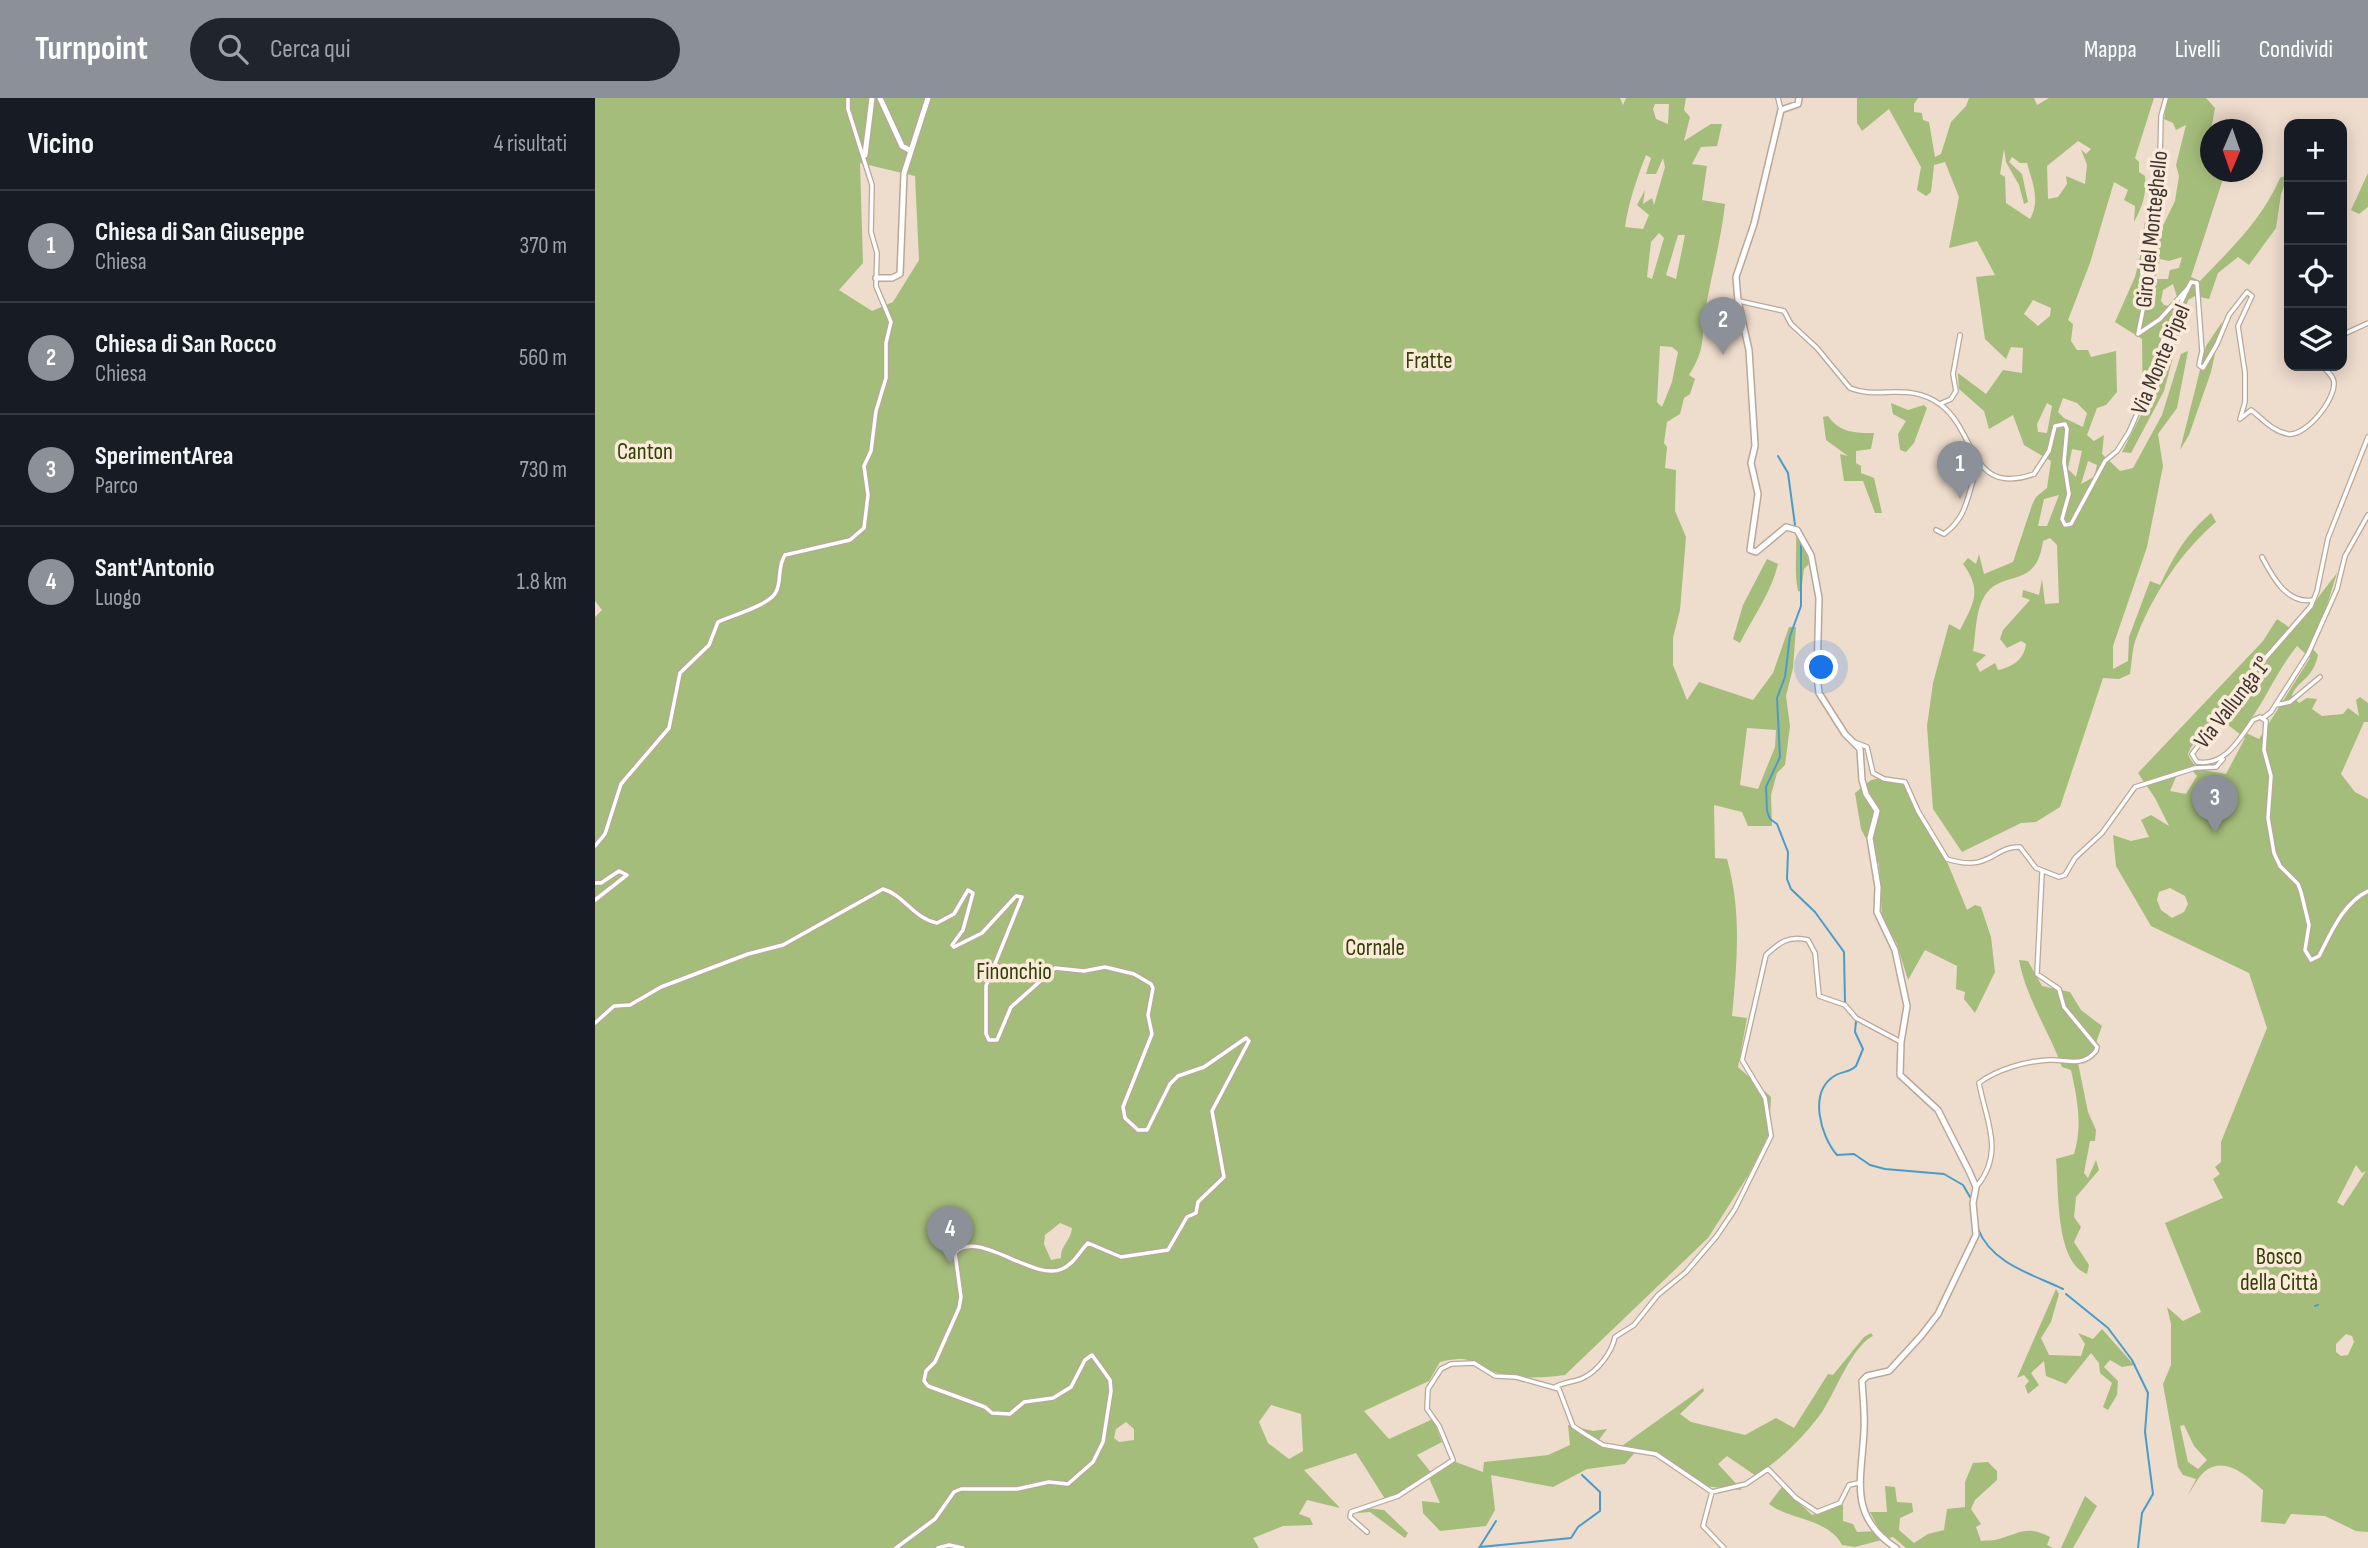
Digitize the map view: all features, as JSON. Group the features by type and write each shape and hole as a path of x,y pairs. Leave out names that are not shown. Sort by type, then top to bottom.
{"street":[{"path":"595,845 605,834 621,784 669,728 680,673 709,645 718,622 766,603 776,593 780,562 785,555 850,540 864,527 868,495 864,466 871,451 876,411 886,379 886,343 891,321 879,296 876,278 877,253 871,232 872,192 865,155 848,109 848,98"},
{"path":"865,155 872,98"},
{"path":"880,98 902,146 911,151"},
{"path":"876,278 892,278 900,274 902,202 911,151 928,98"},
{"path":"1778,98 1781,110 1754,224 1736,277 1737,303 1749,350 1755,446 1751,463 1758,494 1750,550 1756,552 1786,527 1797,530 1807,544 1819,598 1817,685 1822,702 1860,749 1864,787 1877,811 1870,838 1878,887 1877,912 1895,950 1907,1006 1899,1075 1938,1110 1976,1187"},
{"path":"1781,110 1798,104 1799,98"},
{"name":"Giro del Monteghello","path":"2166,98 2161,116 2160,156 2146,233 2142,272 2145,300 2138,334 2161,319 2188,288"},
{"name":"Via Monte Pipel","path":"1979,465 1994,475 2021,479 2034,474 2043,462 2055,426 2065,424 2067,429 2064,462 2069,494 2062,519 2064,525 2068,525 2105,461 2117,452 2129,432 2151,382 2163,340 2190,282 2196,282 2202,351 2199,365 2203,368 2229,315 2247,292 2252,296 2238,326 2245,373 2245,402 2240,419 2251,410 2278,430 2294,434 2307,429 2316,420 2334,387 2333,379 2327,371"},
{"path":"1737,303 1784,311 1791,324 1817,348 1850,388 1869,392 1904,391 1940,404 1955,417 1979,465 1972,478 1960,521 1944,534 1936,530"},
{"path":"2347,333 2368,323"},
{"path":"1940,404 1951,399 1956,391 1954,368 1959,335"},
{"name":"Via Vallunga 1°","path":"2368,437 2328,538 2313,600 2192,754 2197,762 2212,763 2223,759 2253,720 2263,718 2266,721 2264,750 2271,776 2268,818 2274,853 2280,866 2298,884 2301,892 2309,925 2305,950 2307,957 2311,960 2319,956 2332,929 2360,896 2368,891"},
{"path":"2263,718 2276,705 2308,654 2337,589 2345,556 2368,515"},
{"path":"2262,557 2267,571 2288,593 2302,601 2313,600"},
{"path":"2276,705 2290,702 2320,677"},
{"path":"1852,742 1867,747 1873,773 1884,779 1905,782 1918,811 1947,859 1961,864 1984,862 2012,847 2020,847 2042,873 2055,877 2064,875 2075,858 2102,833 2128,794 2139,784 2195,768 2216,767 2224,762 2223,759"},
{"path":"595,883 601,883 619,871 627,875 595,900"},
{"path":"1896,1548 1881,1538 1870,1524 1858,1483 1864,1432 1862,1381 1867,1376 1889,1371 1938,1314 1976,1235 1973,1203 1976,1187 1993,1157 1979,1083 2004,1069 2046,1060 2074,1063 2096,1051 2097,1047 2064,1007 2059,989 2037,974 2042,873"},
{"path":"595,1023 614,1006 630,1005 661,987 748,954 783,945 883,889 892,892 920,917 937,923 954,914 968,890 973,893 967,919 952,945 954,947 982,933 1016,897 1022,897 986,986 986,1034 989,1040 997,1040 1011,1007 1055,968 1083,971 1105,967 1134,974 1151,984 1153,994 1148,1015 1152,1034 1123,1107 1125,1118 1137,1130 1147,1130 1170,1084 1178,1076 1204,1067 1246,1038 1249,1041 1212,1111 1224,1177 1198,1202 1196,1213 1187,1217 1168,1250 1121,1257 1088,1243 1067,1267 1047,1273 982,1247 964,1247 955,1253 961,1297 957,1316 935,1362 926,1371 925,1381 928,1386 985,1407 992,1413 1010,1414 1024,1402 1053,1398 1070,1387 1085,1360 1092,1355 1110,1380 1110,1410 1099,1454 1074,1481 1068,1484 1040,1482 1017,1489 961,1489 954,1492 935,1519 896,1548"},
{"path":"1367,1532 1350,1517 1351,1512 1380,1505 1398,1496 1453,1460 1439,1426 1427,1409 1428,1389 1441,1369 1451,1364 1474,1363 1495,1376 1555,1387 1585,1377 1612,1350 1615,1337 1634,1325 1658,1295 1695,1264 1735,1209 1771,1136 1765,1098 1741,1060 1766,955 1774,945 1799,938 1808,940 1815,953 1819,996 1845,1006 1863,1022 1901,1042"},
{"path":"1555,1387 1562,1393 1573,1426 1603,1446 1657,1454 1712,1492 1746,1484 1768,1469 1796,1498 1817,1513 1840,1503 1849,1485 1858,1483"},
{"path":"1712,1492 1703,1526 1724,1548"},
{"path":"938,1548 949,1545 963,1548"}],"green space":[{"name":"Finonchio","path":"595,98 1620,98 1623,105 1626,98 1686,98 1684,110 1690,117 1684,141 1711,124 1722,124 1717,146 1701,147 1692,164 1707,166 1702,200 1725,204 1705,312 1702,344 1689,375 1695,379 1690,394 1684,398 1680,414 1667,422 1664,443 1667,447 1665,468 1676,470 1675,511 1686,537 1680,610 1673,638 1673,665 1687,700 1699,682 1753,700 1773,673 1789,627 1796,627 1793,668 1786,696 1790,726 1785,765 1777,773 1771,795 1772,826 1748,826 1742,812 1714,805 1715,858 1727,859 1735,898 1737,957 1732,1016 1747,1018 1738,1067 1771,1097 1769,1134 1749,1174 1708,1238 1565,1375 1514,1376 1488,1370 1471,1361 1451,1360 1440,1362 1429,1381 1364,1411 1389,1439 1433,1419 1442,1442 1417,1455 1433,1475 1453,1461 1483,1472 1484,1462 1548,1455 1570,1445 1568,1425 1593,1431 1607,1429 1596,1444 1619,1448 1703,1388 1704,1391 1680,1414 1691,1422 1745,1435 1776,1418 1794,1428 1828,1374 1833,1375 1864,1337 1871,1333 1873,1336 1865,1341 1851,1359 1815,1421 1775,1462 1756,1476 1727,1456 1718,1464 1742,1490 1704,1486 1656,1452 1637,1450 1625,1464 1587,1469 1553,1487 1491,1475 1495,1510 1486,1526 1440,1531 1423,1513 1422,1501 1440,1503 1429,1478 1387,1502 1356,1453 1304,1470 1340,1508 1307,1500 1299,1514 1310,1518 1313,1525 1283,1526 1253,1538 1259,1548 595,1548 595,617 602,610 595,601","holes":["1655,104 1669,104 1668,124 1656,119 1653,109","1646,155 1651,158 1646,174 1656,174 1663,158 1665,167 1654,205 1652,198 1643,204 1645,190 1637,205 1649,215 1643,229 1625,227","860,163 915,176 919,260 893,302 872,311 839,290 863,263","1659,233 1664,238 1652,279 1647,277 1651,242","1678,235 1685,235 1676,279 1666,275","1660,346 1672,347 1678,352 1672,382 1662,407 1657,402","1747,728 1776,730 1775,747 1758,789 1740,785","1060,1223 1072,1228 1061,1258 1051,1260 1044,1244 1045,1235","1271,1405 1301,1414 1303,1451 1289,1459 1268,1443 1259,1422","1126,1422 1134,1429 1134,1440 1119,1442 1114,1438 1116,1429"]},
{"path":"1857,98 1918,98 1914,104 1914,112 1922,113 1923,120 1929,122 1935,157 1941,154 1951,122 1966,106 1969,98 2034,98 2037,105 2049,98 2154,98 2135,158 2139,162 2139,172 2145,176 2142,206 2134,222 2135,206 2124,200 2128,190 2114,182 2090,263 2068,320 2073,324 2071,341 2077,350 2088,350 2091,357 2116,351 2117,392 2106,405 2097,408 2087,435 2094,441 2104,435 2102,454 2120,471 2133,468 2162,415 2181,354 2188,351 2177,408 2158,434 2163,466 2147,547 2113,646 2113,669 2128,661 2129,637 2150,581 2160,585 2181,546 2211,513 2216,522 2180,560 2151,605 2135,640 2130,674 2119,679 2103,678 2060,807 2036,822 2021,823 1962,852 1933,809 1927,726 1933,683 1949,624 1960,630 1972,605 1973,582 1963,564 1968,558 1976,564 1979,554 1984,574 2013,562 2032,505 2036,497 2047,488 2051,461 2024,445 2013,415 1989,429 1984,411 1959,389 1958,373 1986,394 2003,370 2022,373 2023,348 2011,347 2006,359 1985,339 1976,277 1995,275 1977,241 1949,248 1959,197 1945,162 1934,165 1931,192 1926,196 1917,190 1921,167 1889,109 1862,131 1857,123","holes":["2078,141 2091,149 2086,154 2081,149 2087,165 2085,184 2066,176 2067,184 2058,197 2048,199 2047,166","2004,149 2006,162 2019,185 2024,204 2028,202 2022,174 2009,162 2012,157 2020,163 2027,163 2035,198 2030,219 2006,203 2005,177 2000,174","2033,300 2051,308 2050,316 2038,326 2024,314","2063,398 2077,403 2087,413 2083,427 2058,412","2047,403 2052,406 2047,433 2038,432 2037,424","2072,449 2082,451 2076,477 2068,469","2088,461 2097,465 2094,477 2081,484","2059,495 2047,526 2038,526 2044,499","2050,538 2057,545 2059,603 2045,604 2042,579 2039,595 2023,590 2022,597 2030,600 2003,630 2000,639 2007,648 2021,641 2026,644 2023,654 2017,662 2008,667 1998,670 1995,663 1980,672 1976,664 1986,655 1973,651 1977,616 1984,597 1991,588 2018,577 2033,567 2043,541"]},
{"path":"2168,98 2206,98 2215,108 2213,119 2200,119 2200,182 2222,182 2191,277 2200,281 2234,245 2255,220 2280,178 2284,176 2284,186 2276,228 2249,265 2238,257 2218,273 2209,299 2195,296 2188,300 2164,391 2131,453 2122,452 2143,411 2142,339 2115,322 2135,277 2145,237 2156,240 2175,201 2179,176 2176,165 2186,125 2176,130 2173,123 2164,119","holes":["2182,257 2179,268 2170,270 2168,279 2155,279 2160,259 2169,261","2173,284 2177,297 2169,306 2161,301 2163,290"]},
{"path":"2368,173 2368,207 2359,214 2351,210"},
{"path":"2222,322 2211,372 2189,435 2180,450 2206,346"},
{"path":"1891,403 1908,410 1924,405 1927,408 1914,443 1906,452 1900,450 1898,434 1906,421 1893,414"},
{"path":"1828,416 1843,429 1874,433 1871,449 1856,451 1856,463 1861,466 1861,473 1874,478 1882,513 1875,513 1863,481 1844,481 1840,454 1848,456 1826,440 1823,417"},
{"path":"1796,534 1805,544 1809,564 1804,569 1801,592 1798,591 1796,577"},
{"path":"1767,559 1778,564 1775,574 1740,643 1733,639 1743,605"},
{"name":"Bosco della Città","path":"2337,573 2313,649 2318,655 2316,663 2292,696 2299,703 2307,698 2317,699 2312,709 2322,716 2343,714 2348,708 2359,716 2356,700 2360,697 2368,703 2368,722 2364,722 2341,774 2355,792 2368,799 2368,1532 2356,1531 2325,1516 2291,1514 2285,1524 2261,1522 2263,1490 2228,1466 2212,1467 2204,1472 2188,1495 2196,1479 2183,1475 2178,1467 2163,1384 2171,1365 2171,1324 2167,1307 2183,1321 2201,1312 2165,1223 2223,1198 2213,1179 2220,1174 2215,1167 2221,1162 2221,1142 2267,1028 2249,973 2151,926 2116,866 2113,835 2131,841 2149,837 2141,820 2151,815 2169,826 2138,773 2263,641 2277,619 2293,630","holes":["2297,646 2310,658 2259,739 2242,731 2257,711","2218,715 2227,719 2228,725 2245,738 2226,774 2199,768 2188,754","2190,768 2197,776 2186,794 2170,791 2179,770","2170,888 2185,896 2188,904 2184,912 2172,918 2161,910 2157,900 2159,892","2356,1165 2362,1173 2366,1171 2343,1206 2337,1202","2346,1334 2352,1336 2354,1342 2348,1355 2341,1356 2336,1352 2336,1344","2184,1425 2194,1446 2207,1460 2198,1469 2188,1462 2180,1426"]},
{"path":"1886,777 1901,780 1948,864 1967,910 1975,905 1981,907 1991,937 1995,972 1975,1013 1964,999 1965,992 1956,989 1957,966 1925,950 1908,980 1897,944 1882,917 1879,864 1861,829 1855,793 1871,780"},
{"path":"2019,960 2028,961 2042,986 2070,992 2081,1010 2102,1026 2093,1051 2078,1063 2088,1112 2096,1130 2095,1141 2090,1141 2084,1173 2088,1178 2096,1160 2099,1170 2076,1197 2074,1217 2081,1227 2074,1242 2089,1265 2087,1274 2077,1267 2069,1255 2059,1205 2056,1159 2074,1154 2079,1122 2071,1070 2062,1067 2032,1001"},
{"path":"2056,1289 2059,1294 2051,1322 2041,1338 2049,1355 2081,1356 2085,1344 2078,1333 2093,1339 2102,1329 2134,1365 2122,1367 2110,1360 2104,1367 2118,1381 2117,1395 2108,1410 2103,1407 2112,1383 2100,1373 2099,1363 2091,1353 2066,1384 2046,1376 2044,1361 2031,1373 2039,1385 2028,1394 2025,1386 2029,1381 2024,1375 2017,1378"},
{"path":"1988,1462 1997,1471 1997,1480 1975,1500 1971,1509 1981,1524 1976,1527 1981,1541 2035,1531 2050,1537 2047,1545 2053,1548 1906,1548 1893,1537 1855,1547 1842,1545 1828,1530 1769,1504 1782,1487 1812,1515 1843,1505 1843,1521 1853,1524 1857,1532 1880,1531 1870,1512 1887,1512 1885,1486 1895,1487 1897,1502 1912,1503 1913,1512 1900,1518 1899,1530 1914,1543 1928,1534 1944,1530 1947,1509 1965,1507 1965,1482 1973,1463"},
{"path":"2085,1496 2097,1506 2073,1548 2061,1548"},
{"path":"1367,1508 1384,1510 1408,1533 1405,1538 1370,1512 1357,1513"}],"waterway":[{"path":"1778,456 1788,473 1795,525"},
{"path":"1801,543 1801,606 1790,636 1785,677 1777,698 1780,757 1766,787 1767,811 1770,819 1777,824 1788,852 1787,879 1791,889 1815,912 1844,952 1845,1003"},
{"path":"1856,1021 1855,1032 1863,1049 1856,1066 1827,1082 1819,1103 1822,1126 1831,1147 1837,1155 1854,1154 1870,1165 1885,1169 1944,1174 1963,1185 1970,1197"},
{"path":"1978,1229 1984,1241 2003,1259 2026,1273 2063,1289"},
{"path":"2066,1294 2108,1328 2132,1360 2148,1393 2145,1432 2153,1494 2142,1513 2138,1548"},
{"path":"1480,1547 1571,1538 1578,1527 1600,1511 1600,1492 1582,1475"},
{"path":"1479,1548 1496,1521"}],"place":[{"name":"Chiesa di San Rocco","path":"1723,355"},
{"name":"Chiesa di San Giuseppe","path":"1960,499"},
{"name":"SperimentArea","path":"2215,833"},
{"name":"Sant'Antonio","path":"950,1264"}],"park label":[{"name":"Fratte","path":"1429,360"},
{"name":"Canton","path":"645,451"},
{"name":"Cornale","path":"1375,947"}]}
